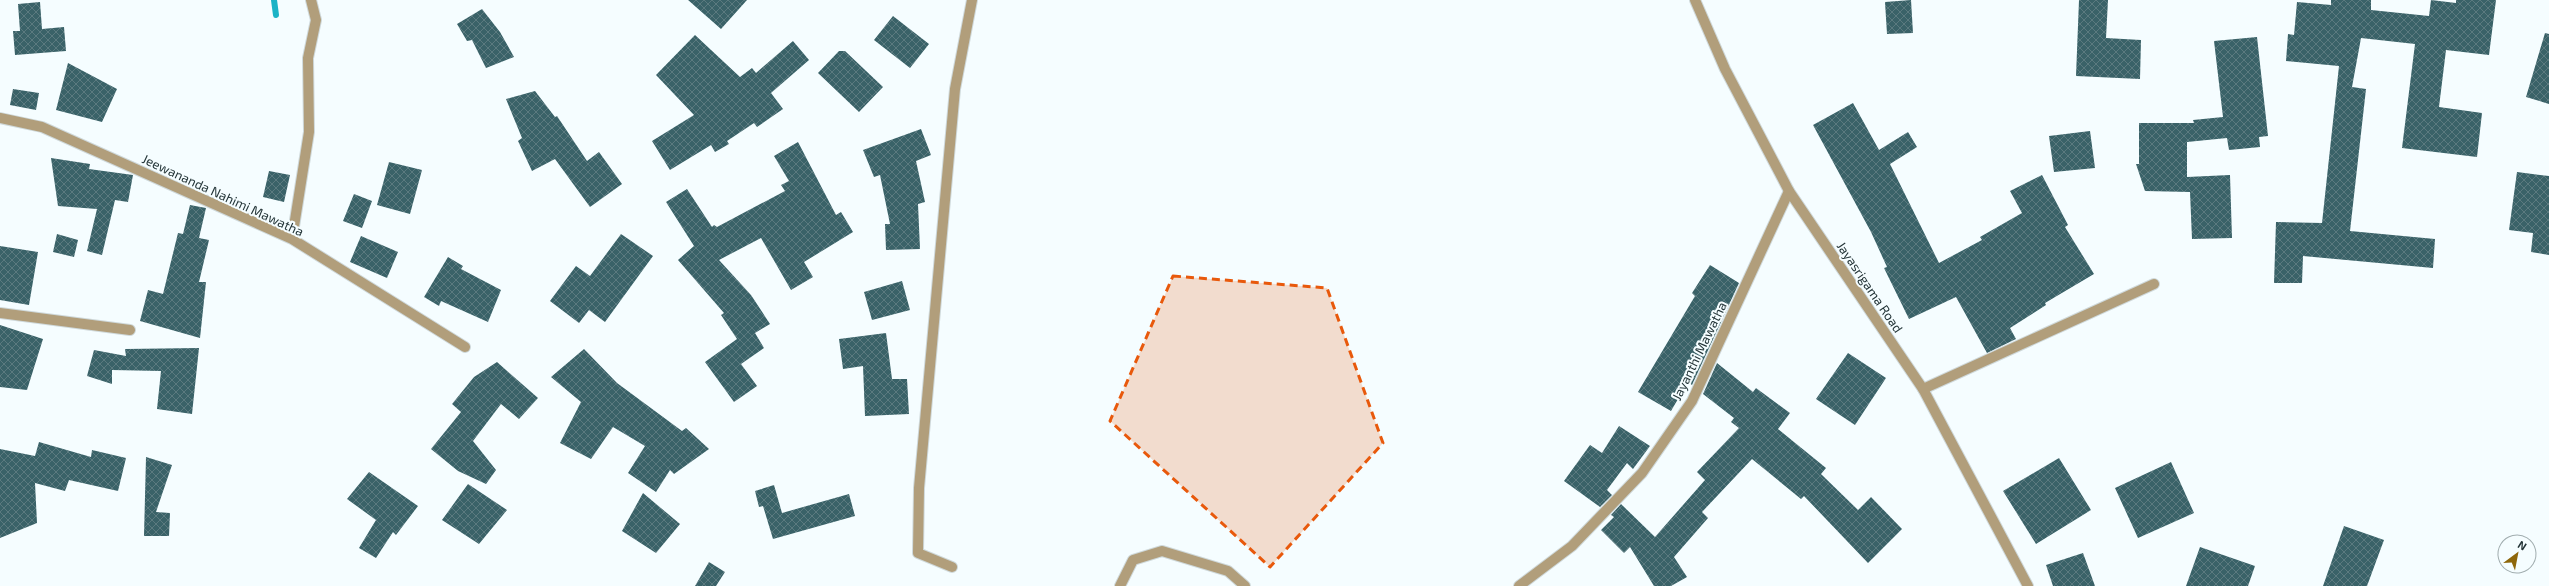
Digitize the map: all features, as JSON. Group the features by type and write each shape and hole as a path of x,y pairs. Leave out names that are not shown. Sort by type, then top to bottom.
{"street":[{"path":"292,239 309,132 308,58 316,20 311,0"},
{"path":"952,567 918,553 919,488 955,89 972,0"},
{"name":"Jayasrigama Road","path":"1694,0 1725,69 1789,190 1923,389 2028,586"},
{"name":"Jeewananda Nahimi Mawatha","path":"0,118 42,127 292,239 465,347"},
{"name":"Jayanthi Mawatha","path":"1519,586 1572,546 1642,473 1692,400 1789,190"},
{"path":"1923,389 2154,284"},
{"path":"0,313 130,330"},
{"path":"1120,586 1133,560 1162,551 1228,571 1245,586"}],"highlighted area":[{"path":"1173,276 1327,288 1383,443 1270,567 1110,421"}],"building":[{"path":"688,0 747,0 721,29"},
{"path":"1911,0 1913,33 1887,34 1885,2"},
{"path":"2079,0 2108,0 2106,38 2141,40 2140,79 2076,76"},
{"path":"2331,0 2371,0 2371,10 2429,16 2431,0 2456,3 2456,0 2496,0 2489,55 2446,50 2439,107 2482,113 2477,157 2402,148 2415,44 2361,38 2352,87 2366,89 2350,231 2435,239 2433,268 2303,256 2302,283 2274,283 2276,222 2322,223 2339,66 2286,61 2288,34 2294,35 2297,2 2331,5"},
{"path":"40,2 42,29 64,27 66,51 15,55 13,31 20,31 18,4"},
{"path":"482,9 500,32 514,57 486,68 472,40 467,41 457,24"},
{"path":"893,16 929,44 910,68 874,40"},
{"path":"2545,33 2549,34 2549,104 2526,97"},
{"path":"695,35 740,77 752,68 756,73 793,41 809,60 771,93 783,109 757,127 754,123 727,141 729,144 715,152 711,145 670,170 652,141 694,115 656,75"},
{"path":"2257,37 2268,136 2259,137 2260,147 2229,150 2227,138 2187,142 2187,177 2230,175 2232,238 2192,239 2190,192 2145,191 2136,164 2139,164 2139,123 2194,123 2193,120 2223,117 2214,41"},
{"path":"839,51 845,51 883,87 859,112 818,73"},
{"path":"68,63 117,89 102,122 56,110"},
{"path":"13,89 39,93 36,110 10,105"},
{"path":"535,91 555,117 557,116 587,161 599,152 622,184 590,207 555,159 532,171 518,141 522,138 506,99"},
{"path":"1853,103 1879,150 1908,132 1917,147 1890,164 1939,263 1982,240 1980,237 2022,213 2010,191 2042,175 2068,225 2065,227 2094,274 2045,303 2046,305 2010,328 2016,339 1987,353 1956,297 1909,319 1884,268 1887,267 1871,232 1813,125"},
{"path":"921,129 931,155 916,161 925,202 918,204 920,249 886,250 885,224 890,224 880,175 874,177 863,150"},
{"path":"2090,131 2095,168 2054,172 2049,136"},
{"path":"798,142 836,215 841,212 853,232 804,262 813,277 791,290 761,238 719,260 751,295 770,324 755,333 764,348 741,364 757,386 734,402 705,362 737,339 721,315 724,313 678,260 694,246 666,202 687,189 712,227 714,225 717,227 785,191 781,185 789,181 774,156"},
{"path":"51,158 90,164 89,169 133,175 128,202 115,200 102,255 87,251 97,209 58,206"},
{"path":"389,162 422,170 410,214 377,205"},
{"path":"269,171 290,175 284,202 263,197"},
{"path":"2517,172 2549,176 2549,255 2531,252 2533,233 2509,230"},
{"path":"354,194 372,201 362,228 343,221"},
{"path":"190,205 206,208 199,238 209,240 199,282 206,282 200,338 140,321 148,290 163,294 178,233 183,234"},
{"path":"57,234 78,240 74,257 53,252"},
{"path":"621,234 653,256 605,322 589,310 579,323 550,301 576,266 590,276"},
{"path":"361,236 398,252 387,278 350,262"},
{"path":"0,246 38,252 29,305 0,300"},
{"path":"448,257 463,266 461,269 501,290 488,322 441,301 439,306 424,297"},
{"path":"1710,265 1739,283 1692,385 1688,382 1671,411 1638,392 1695,296 1692,293"},
{"path":"902,281 910,310 872,320 864,292"},
{"path":"0,325 43,339 27,390 0,387"},
{"path":"886,333 892,379 907,379 909,414 865,416 863,366 843,369 839,339"},
{"path":"199,348 192,414 157,409 161,371 112,370 112,384 87,376 94,350 126,356 125,349"},
{"path":"584,349 617,383 682,431 686,428 709,449 674,474 670,470 656,492 628,473 645,446 613,427 591,459 560,443 581,402 551,377"},
{"path":"1848,353 1886,378 1855,425 1816,399"},
{"path":"497,362 538,398 519,419 501,404 473,441 496,470 486,484 458,471 431,449 461,412 452,404 474,377"},
{"path":"1717,363 1753,392 1756,388 1790,413 1778,429 1826,468 1821,474 1858,510 1871,497 1902,529 1868,563 1804,496 1801,499 1752,459 1702,512 1708,518 1674,557 1687,577 1671,586 1654,586 1630,547 1624,553 1601,530 1614,517 1611,515 1621,504 1655,537 1705,480 1697,472 1739,428 1731,422 1734,418 1703,394"},
{"path":"1619,426 1650,446 1633,469 1627,463 1607,490 1612,495 1600,507 1564,481 1590,445 1602,453"},
{"path":"39,442 91,457 92,450 126,458 118,491 69,480 65,491 35,483 37,523 0,538 0,449 35,456"},
{"path":"146,457 172,465 156,512 170,513 169,536 144,536"},
{"path":"2059,458 2091,510 2036,544 2003,491"},
{"path":"2171,462 2194,513 2138,538 2115,488"},
{"path":"369,472 418,506 396,535 393,532 376,558 359,548 376,520 347,499"},
{"path":"468,484 507,510 479,544 442,520"},
{"path":"774,485 782,513 849,494 855,516 773,539 763,506 759,507 755,491"},
{"path":"643,493 680,524 656,553 622,531"},
{"path":"2344,526 2384,540 2367,586 2323,586"},
{"path":"2200,547 2255,566 2248,586 2186,586"},
{"path":"2083,553 2095,586 2053,586 2046,565"},
{"path":"709,562 725,572 716,586 695,586"}],"waterway":[{"path":"274,0 276,15"}]}
